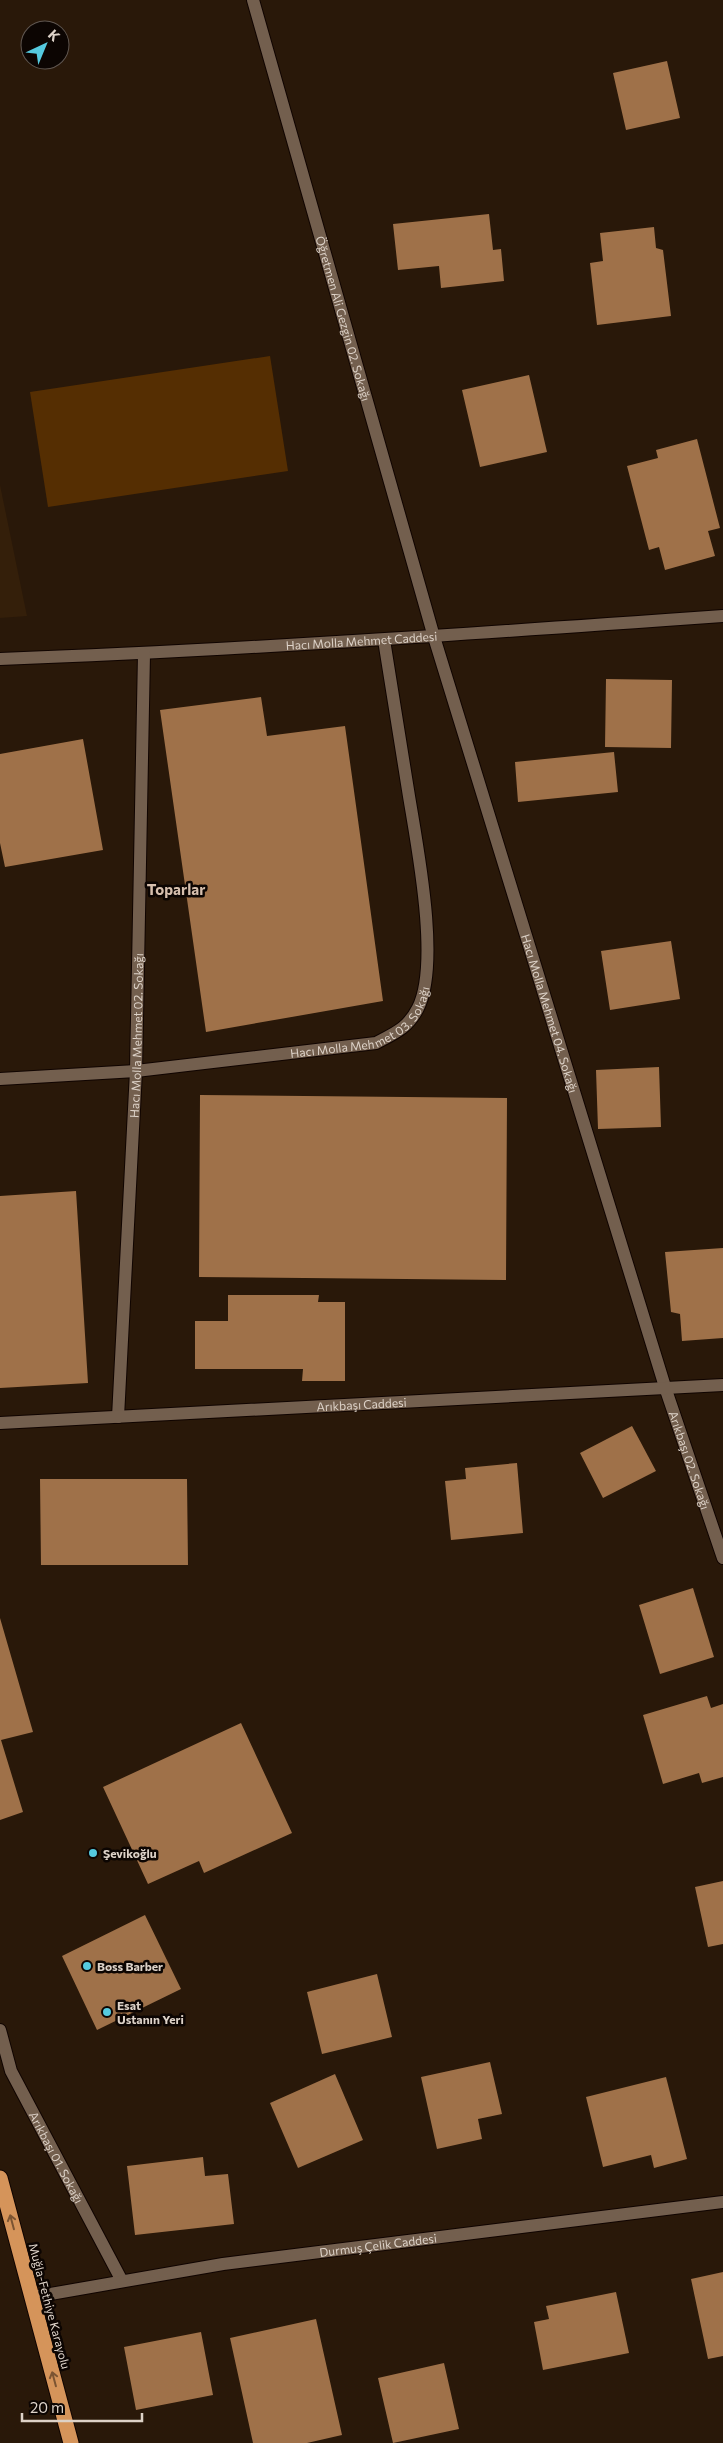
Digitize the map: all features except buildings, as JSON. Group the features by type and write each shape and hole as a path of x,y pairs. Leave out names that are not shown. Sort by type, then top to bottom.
{"highway":[{"name":"Muğla-Fethiye Karayolu","path":"0,2178 71,2443"}],"street":[{"name":"Öğretmen Ali Gezgin 02. Sokağı","path":"253,0 434,637"},
{"name":"Hacı Molla Mehmet Caddesi","path":"0,659 144,654 384,640 723,616"},
{"name":"Hacı Molla Mehmet 04. Sokağı","path":"434,637 666,1390"},
{"name":"Hacı Molla Mehmet 03. Sokağı","path":"0,1079 136,1070 376,1043 403,1029 419,1007 425,979 427,938 423,884 384,640"},
{"name":"Hacı Molla Mehmet 02. Sokağı","path":"118,1417 136,1070 144,654"},
{"name":"Arıkbaşı Caddesi","path":"0,1423 666,1390 723,1385"},
{"name":"Arıkbaşı 02. Sokağı","path":"666,1390 723,1558"},
{"name":"Arıkbaşı 01. Sokağı","path":"0,2030 10,2070 122,2281"},
{"name":"Durmuş Çelik Caddesi","path":"33,2297 223,2264 723,2202"}],"shaded area":[{"path":"270,356 288,471 48,507 30,392"},
{"path":"0,485 27,616 0,618"}],"place":[{"name":"Şevikoğlu","path":"93,1853"},
{"name":"Boss Barber","path":"87,1966"},
{"name":"Esat Ustanın Yeri","path":"107,2012"}],"district":[{"name":"Toparlar","path":"176,889"}]}
